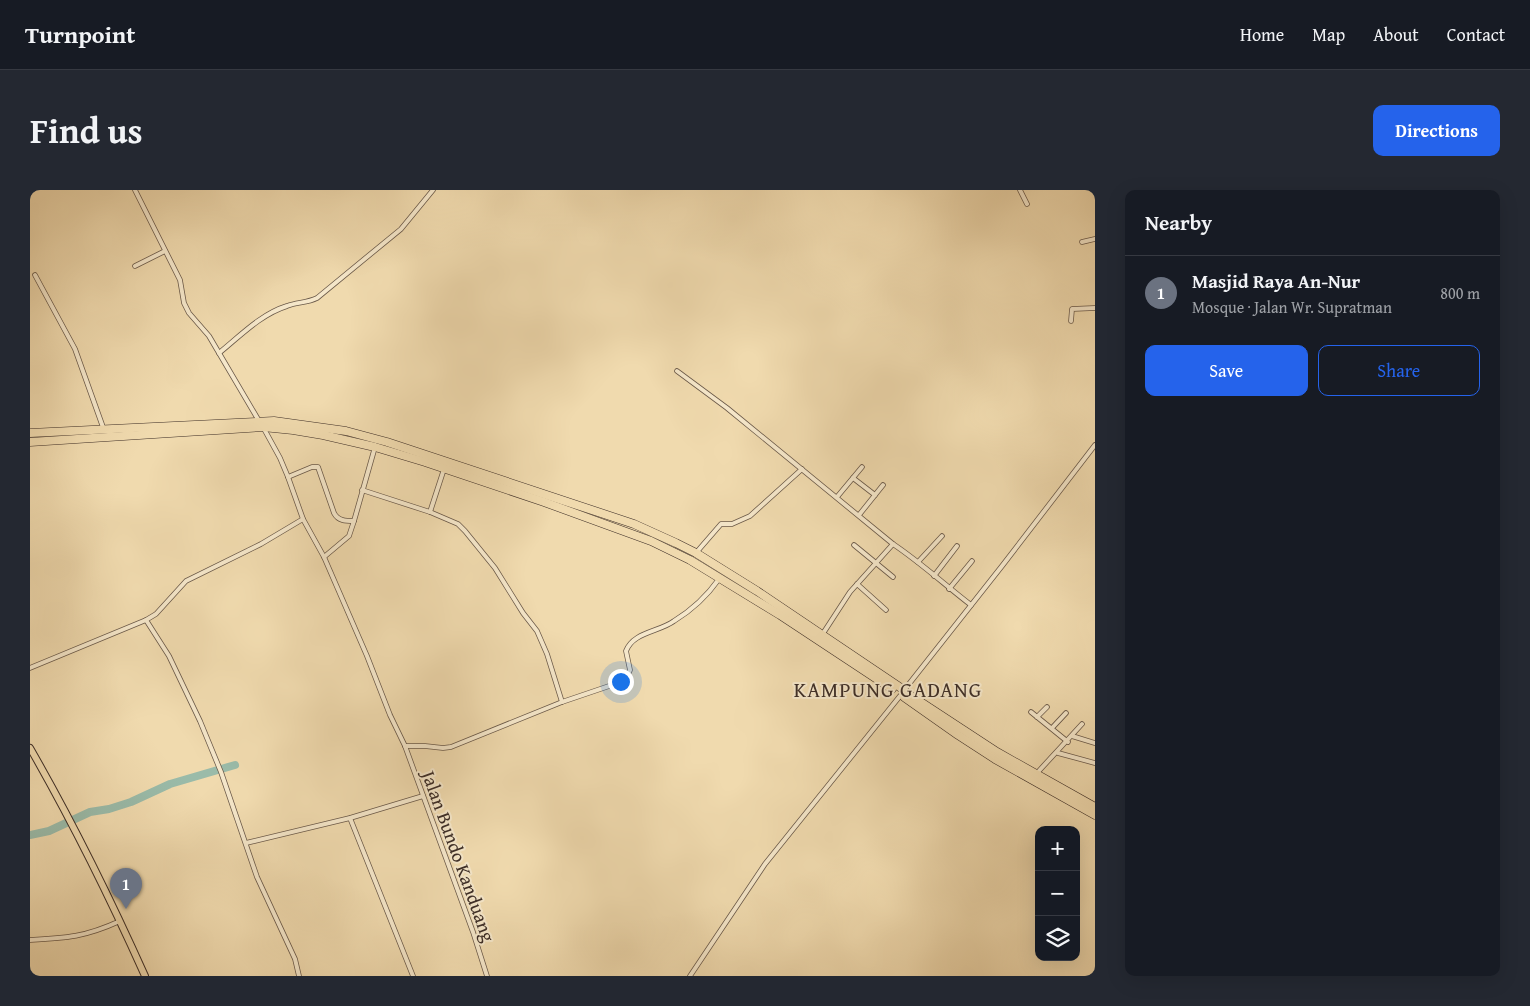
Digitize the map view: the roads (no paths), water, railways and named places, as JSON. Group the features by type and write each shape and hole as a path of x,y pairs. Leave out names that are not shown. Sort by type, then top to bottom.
{"highway":[{"path":"30,442 144,431 261,424 387,442 545,498 693,557 757,591 822,635 977,748 1017,767 1095,815"},
{"path":"30,433 104,430 144,431"},
{"path":"345,435 444,469 545,498"},
{"path":"693,557 719,579 780,615 903,693"},
{"path":"1017,767 1037,773 1095,807"}],"main road":[{"path":"30,748 72,825 145,976"}],"street":[{"name":"Jalan Bundo Kanduang","path":"135,190 180,280 184,303 189,313 209,336 280,458 303,519 324,557 367,656 390,715 405,746 487,976"},
{"path":"219,353 262,318 287,306 311,301 329,289 401,229 433,190"},
{"path":"1020,190 1027,204"},
{"path":"1082,242 1095,239"},
{"path":"135,266 165,251"},
{"path":"35,275 75,349 104,430"},
{"path":"1071,321 1072,309 1095,308"},
{"path":"677,371 727,408 892,544 918,562 971,606"},
{"path":"690,976 771,857 903,693 1095,445"},
{"path":"324,557 349,536 376,447"},
{"path":"288,477 312,467 318,467 336,517 354,521"},
{"path":"836,498 862,467"},
{"path":"430,512 444,469"},
{"path":"693,557 721,524 732,524 750,516 802,469"},
{"path":"853,478 875,495"},
{"path":"859,515 883,485"},
{"path":"362,490 430,512 460,526 495,568 541,638 562,702"},
{"path":"30,668 146,620 159,611 186,581 268,540 303,519"},
{"path":"918,562 942,536"},
{"path":"822,635 850,592 892,544"},
{"path":"854,545 893,577"},
{"path":"934,576 957,546"},
{"path":"949,589 972,561"},
{"path":"405,746 451,747 562,702 611,686 625,678 630,670 626,651 630,643 640,636 667,626 677,620 698,603 719,579"},
{"path":"857,584 886,610"},
{"path":"146,620 172,662 220,770 257,876 295,958 300,976"},
{"path":"1037,717 1048,706"},
{"path":"1031,712 1068,742"},
{"path":"1052,728 1066,713"},
{"path":"1037,773 1058,753 1082,724"},
{"path":"1072,736 1095,742"},
{"path":"1058,753 1095,762"},
{"path":"246,843 350,818 424,796"},
{"path":"350,818 413,976"},
{"path":"30,940 78,937 120,921"}],"waterway":[{"path":"30,835 49,831 90,812 109,809 131,802 170,784 235,765"}],"place":[{"name":"Masjid Raya An-Nur","path":"126,909"}],"district":[{"name":"KAMPUNG GADANG","path":"888,689"}]}
